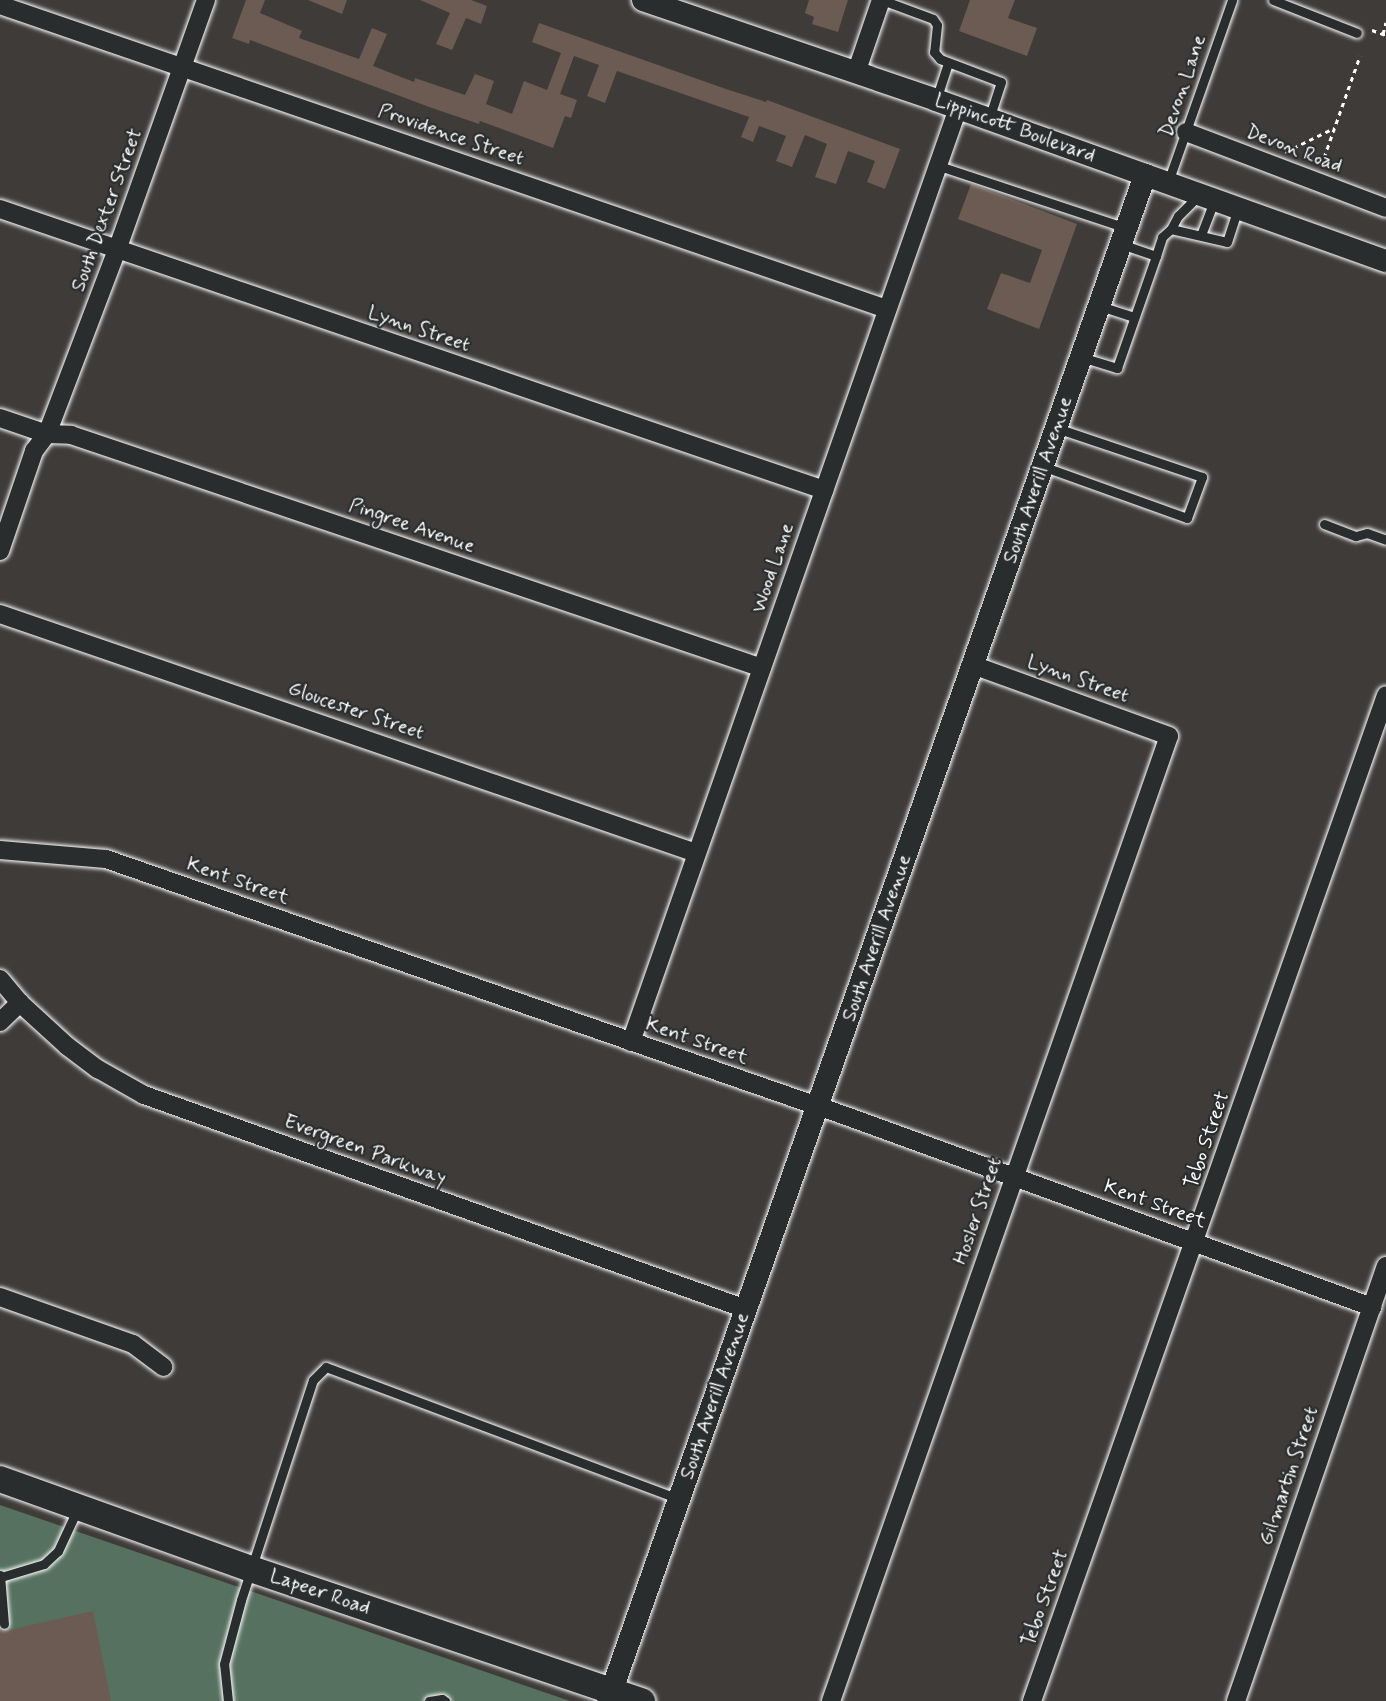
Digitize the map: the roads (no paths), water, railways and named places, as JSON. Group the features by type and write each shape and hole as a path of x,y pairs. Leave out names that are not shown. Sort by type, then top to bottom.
{"main road":[{"name":"Lapeer Road","path":"0,1479 610,1696 642,1701"}],"street":[{"name":"South Dexter Street","path":"47,434 117,250 206,0"},
{"name":"Lippincott Boulevard","path":"643,0 936,100 1386,261"},
{"path":"856,73 882,0"},
{"name":"Providence Street","path":"0,5 887,309"},
{"name":"Wood Lane","path":"631,1042 936,165 958,108"},
{"name":"Devon Road","path":"1186,132 1386,208"},
{"name":"South Averill Avenue","path":"610,1696 1145,175"},
{"name":"Lynn Street","path":"0,209 824,490"},
{"path":"0,418 47,434 34,451 0,551"},
{"name":"Pingree Avenue","path":"47,434 71,435 762,668"},
{"name":"Gloucester Street","path":"0,614 696,853"},
{"name":"Lynn Street","path":"973,665 1169,736"},
{"name":"Tebo Street","path":"1032,1701 1386,695"},
{"name":"Hosler Street","path":"831,1701 1169,736"},
{"name":"Kent Street","path":"0,850 106,859 818,1106 1372,1307"},
{"name":"Evergreen Parkway","path":"0,979 20,1003 98,1069 144,1095 746,1309"},
{"path":"0,1022 20,1003"},
{"name":"Gilmartin Street","path":"1236,1701 1386,1266"},
{"path":"0,1297 133,1344 163,1367"}],"lane":[{"path":"882,0 933,19 937,26 934,52 940,59 1001,82 989,119"},
{"name":"Devon Lane","path":"1168,183 1232,0"},
{"path":"1273,0 1357,33"},
{"path":"936,100 948,63"},
{"path":"936,165 1123,236 1156,255"},
{"path":"1081,357 1117,368 1162,237 1171,229 1178,216 1206,198"},
{"path":"1201,235 1206,198"},
{"path":"1171,229 1227,242 1238,209"},
{"path":"1099,305 1134,317"},
{"path":"1042,466 1187,518 1202,477 1056,428"},
{"path":"1324,524 1356,536 1367,533 1386,540"},
{"path":"228,1701 224,1664 251,1569 313,1380 326,1367 679,1499"},
{"path":"4,1624 1,1576 44,1564 58,1551 78,1507"},
{"path":"429,1701 442,1699 445,1701"}]}
